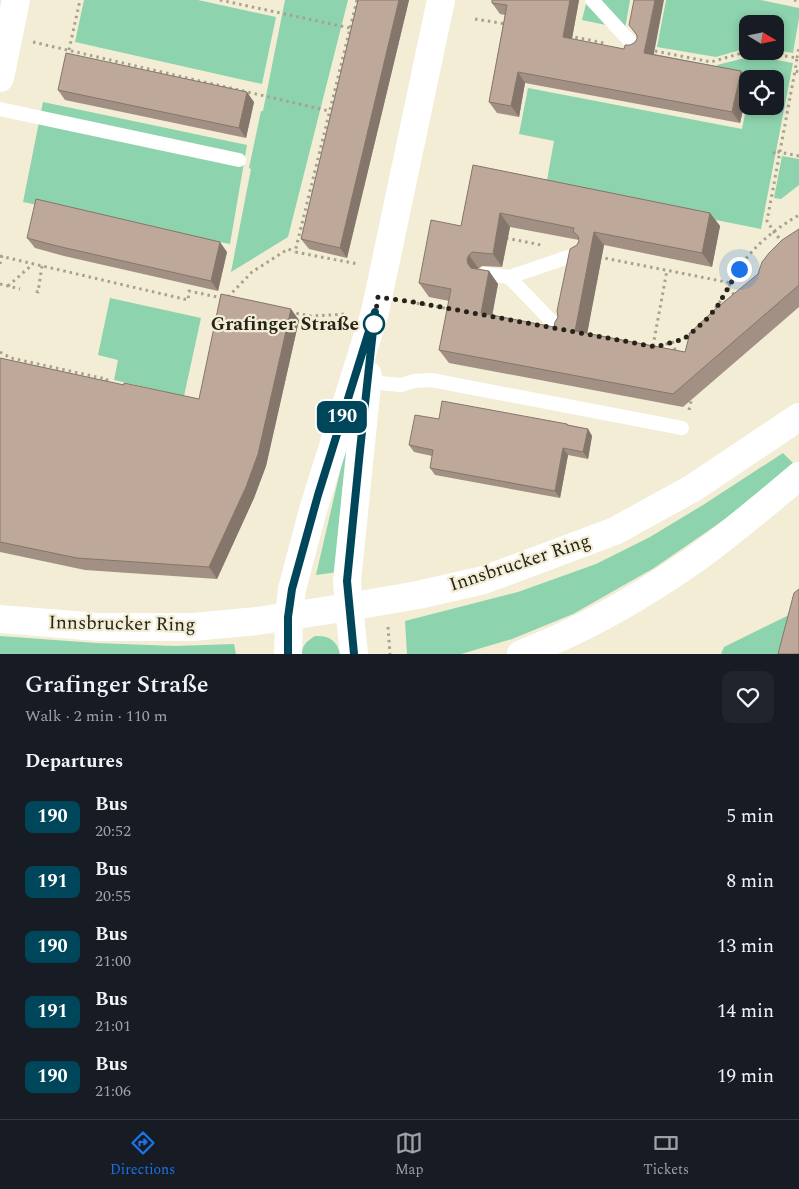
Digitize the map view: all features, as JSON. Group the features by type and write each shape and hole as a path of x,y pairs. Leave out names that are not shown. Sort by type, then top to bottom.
{"main road":[{"path":"0,78 16,0"},
{"path":"354,654 347,581 377,304 441,0"},
{"path":"288,654 288,617 292,589 313,510 377,304"},
{"name":"Innsbrucker Ring","path":"0,619 98,627 193,627 288,617 418,595 484,580 615,531 693,488 799,417"},
{"path":"521,654 549,643 605,615 649,588 700,555 738,527 799,476"}],"lane":[{"path":"592,0 636,48"},
{"path":"0,109 239,160"},
{"path":"485,274 508,278 580,253"},
{"path":"508,278 559,329"},
{"path":"368,382 401,385 414,381 431,380 682,428"}],"path":[{"path":"69,50 80,0"},
{"path":"220,0 350,28"},
{"path":"295,252 357,0"},
{"path":"794,0 799,1"},
{"path":"475,19 514,26"},
{"path":"562,35 711,62 739,54"},
{"path":"9,36 329,111"},
{"path":"786,247 767,221 779,152 797,72 799,47"},
{"path":"784,56 797,58"},
{"path":"710,68 711,62"},
{"path":"774,154 774,151 799,156"},
{"path":"717,319 711,314 749,254 774,232 799,215"},
{"path":"504,238 730,283"},
{"path":"222,303 252,272 288,249 363,265"},
{"path":"0,264 1,256 188,300 189,291 235,301"},
{"path":"8,286 33,264"},
{"path":"36,291 38,292 42,266"},
{"path":"655,352 654,346 667,270"},
{"path":"0,284 20,289"},
{"path":"728,288 739,300"},
{"path":"283,310 311,316 348,314 377,304 450,309"},
{"path":"644,344 654,346 684,339 698,327"},
{"path":"671,342 678,355"},
{"path":"0,352 11,358 106,379 113,385"},
{"path":"104,389 106,379"}],"green space":[{"path":"84,0 198,0 276,17 262,84 75,42"},
{"path":"285,0 348,0 288,237 231,272 251,169 249,168 261,111 263,111"},
{"path":"587,0 630,0 625,29 582,20"},
{"path":"666,0 761,0 799,8 793,53 784,52 784,15 739,15 739,50 716,57 657,47"},
{"path":"739,60 776,60 793,63 784,110 784,70 739,70 739,76 716,72 717,65"},
{"path":"528,88 742,129 745,115 783,115 761,229 546,186 554,141 519,134"},
{"path":"43,102 247,145 230,244 23,202"},
{"path":"782,156 799,159 799,185 781,199 774,198"},
{"path":"110,298 201,318 184,396 114,380 118,360 98,355"},
{"path":"349,447 338,572 316,575 345,450"},
{"path":"783,453 793,463 734,513 654,568 573,614 512,639 461,654 407,654 405,621 518,592 596,564 650,537"},
{"path":"791,614 780,654 721,654 724,647"},
{"path":"0,636 96,643 175,646 234,644 236,654 0,654"},
{"path":"315,636 324,636 331,639 337,645 340,654 302,654 303,648"}],"building":[{"path":"358,0 399,0 340,248 301,239"},
{"path":"492,0 570,0 563,37 624,49 625,45 634,43 637,39 637,35 629,25 634,0 655,0 644,53 739,71 739,80 732,112 518,72 511,106 489,102 507,5 492,3"},
{"path":"66,53 247,92 239,128 58,90"},
{"path":"473,165 710,213 702,253 594,232 575,331 685,352 690,333 713,311 758,274 762,262 769,253 782,240 799,229 799,285 673,394 439,350 451,289 419,283 431,220 461,226","holes":["500,213 574,228 573,231 578,236 579,241 577,245 570,249 557,311 558,317 554,327 481,313 489,271 471,268 467,259 472,252 493,254"]},
{"path":"36,199 220,242 211,281 27,238"},
{"path":"221,294 291,309 258,454 246,487 209,567 77,558 0,542 0,358 199,399"},
{"path":"442,401 588,429 583,452 563,448 555,491 430,468 433,450 409,445 415,415 439,419"},
{"path":"799,589 799,654 778,654 794,593"}],"bus line":[{"name":"190","path":"288,654 288,617 292,589 318,495 375,312 347,581 354,654"}],"place":[{"name":"Grafinger Straße","path":"374,324"}],"route":[{"path":"374,324 378,297 656,347 684,339 705,321 717,307 739,269"}]}
